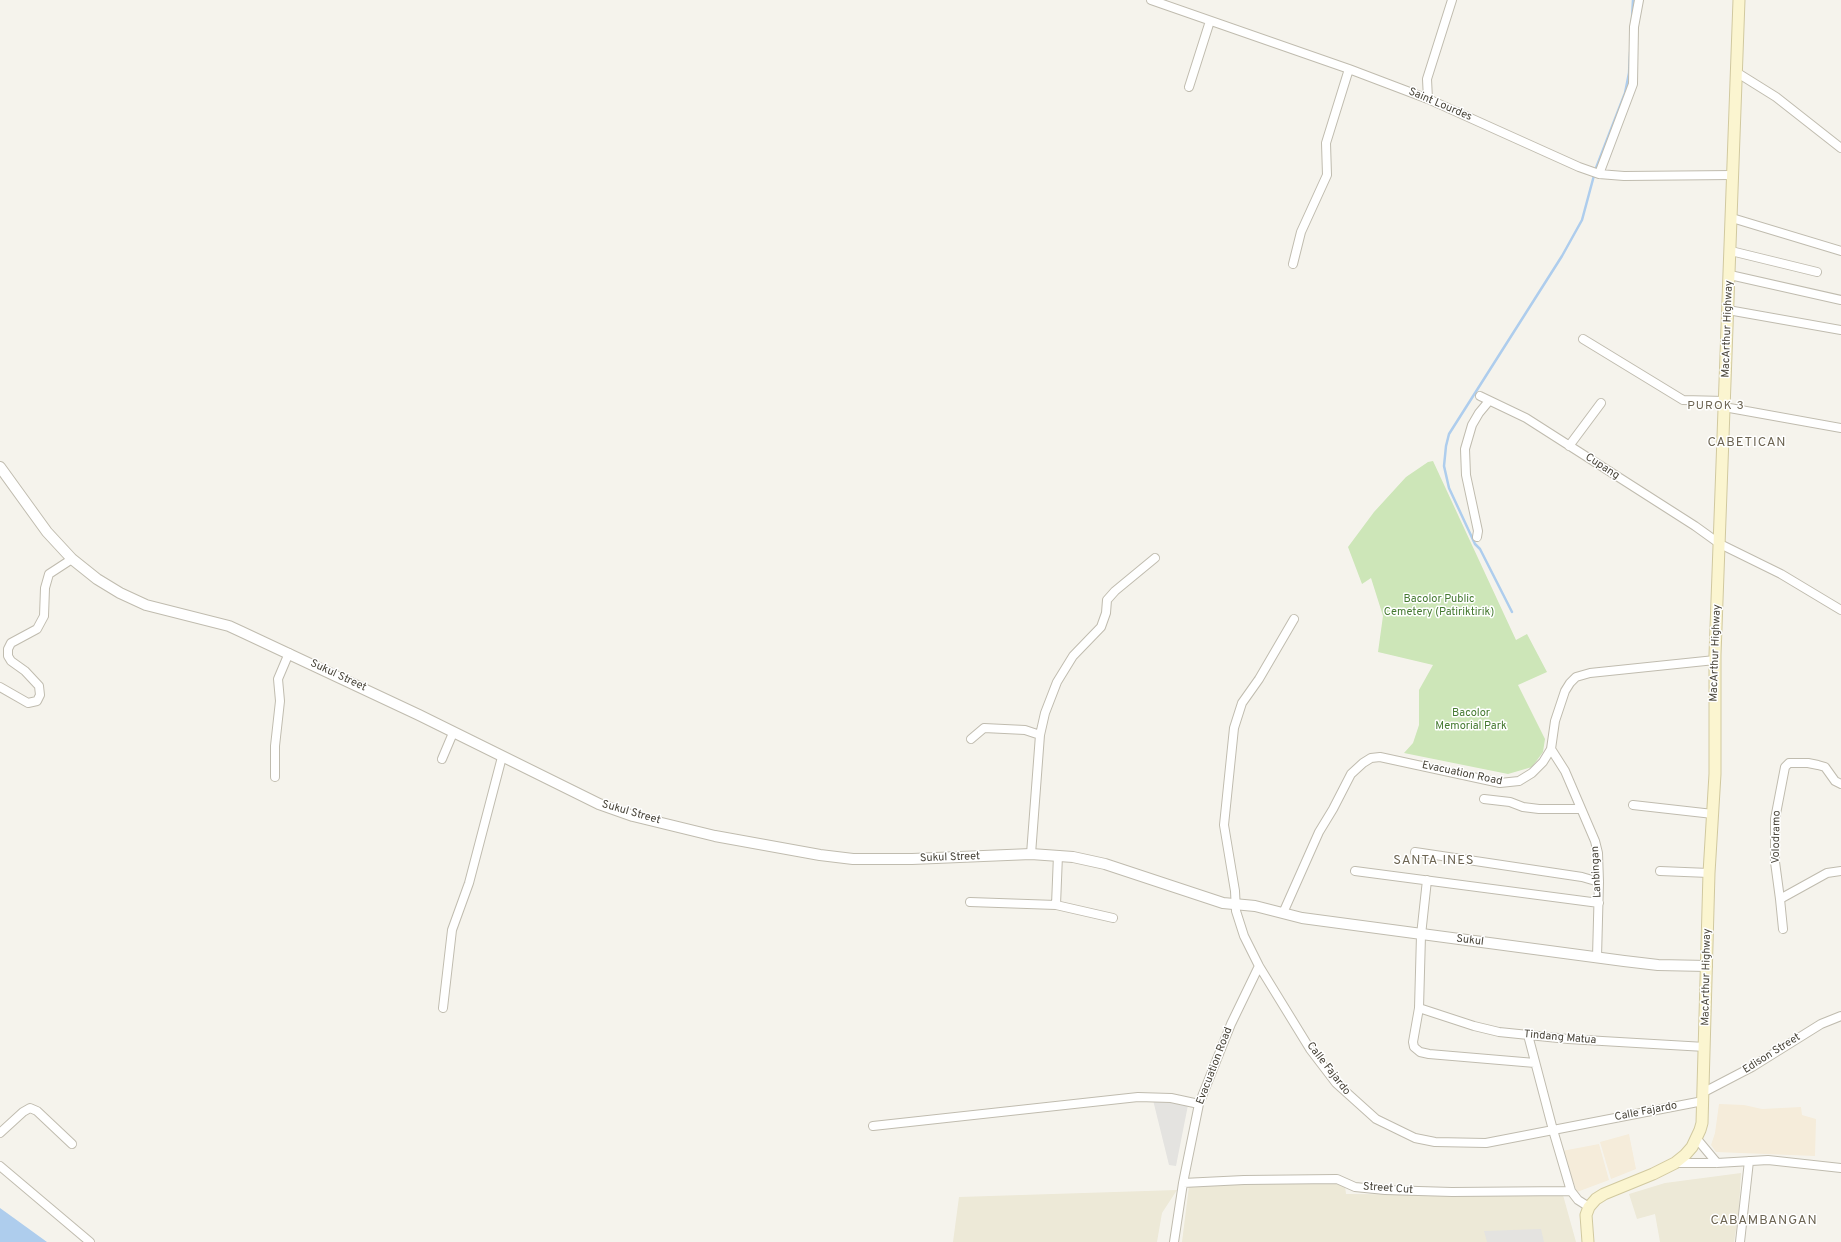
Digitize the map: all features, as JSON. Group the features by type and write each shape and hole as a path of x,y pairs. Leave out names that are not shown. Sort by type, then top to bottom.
{"main road":[{"name":"MacArthur Highway","path":"1589,1207 1604,1194 1653,1174 1675,1163 1686,1155 1697,1139 1702,1123 1713,814 1715,660 1739,0"},
{"path":"1588,1242 1585,1222 1589,1207"}],"street":[{"name":"Saint Lourdes","path":"1151,0 1349,69 1428,99 1596,173 1624,176 1733,175"},
{"path":"1428,99 1427,79 1452,0"},
{"path":"1596,173 1633,84 1634,27 1639,0"},
{"path":"1189,87 1210,21"},
{"path":"1294,264 1300,232 1327,175 1326,143 1349,69"},
{"path":"1736,72 1776,97 1841,148"},
{"path":"1732,218 1841,250"},
{"path":"1731,251 1816,272"},
{"path":"1730,275 1841,300"},
{"path":"1728,310 1841,330"},
{"path":"1582,339 1683,400 1725,404 1841,428"},
{"name":"Cupang","path":"1480,396 1526,418 1695,526 1720,544 1780,574 1841,610"},
{"path":"1477,537 1478,531 1466,475 1465,449 1472,425 1479,412 1489,401"},
{"path":"1569,446 1601,402"},
{"name":"Sukul Street","path":"0,467 47,532 72,559 97,579 120,593 139,602 229,626 413,711 453,733 556,781 600,804 633,816 715,836 840,857 877,860 1031,854 1058,855 1105,864 1217,902 1236,905"},
{"path":"1031,854 1040,735 1045,713 1057,682 1073,656 1101,627 1106,613 1107,600 1115,591 1155,558"},
{"path":"0,688 28,703 37,701 40,695 39,686 25,671 11,661 8,656 8,649 11,644 37,629 44,616 45,588 49,574 72,559"},
{"name":"Calle Fajardo","path":"1294,619 1259,679 1242,703 1234,728 1224,825 1240,926 1259,966 1310,1049 1324,1068 1350,1097 1376,1119 1415,1138 1435,1142 1486,1143 1553,1130 1703,1096"},
{"path":"276,777 275,746 280,701 278,679 290,653"},
{"name":"Evacuation Road","path":"1283,913 1319,832 1333,809 1350,774 1371,758 1393,759 1500,783 1510,783 1527,777 1543,762 1551,749 1555,721 1565,691 1576,677 1590,673 1715,660"},
{"path":"970,739 984,728 1025,730 1040,735"},
{"path":"442,760 453,733"},
{"name":"Lanbingan","path":"1551,749 1565,771 1595,841 1598,853 1599,903 1597,957"},
{"path":"443,1008 452,930 469,883 502,757"},
{"name":"Volodramo","path":"1783,929 1775,862 1775,819 1782,776 1785,768 1789,763 1808,763 1825,767 1836,781 1841,784"},
{"path":"1484,799 1510,802 1524,807 1539,809 1581,809"},
{"path":"1633,805 1713,814"},
{"path":"1415,852 1582,877 1599,882"},
{"path":"1056,905 1058,855"},
{"path":"1355,871 1599,903"},
{"path":"1660,871 1710,873"},
{"path":"1780,899 1827,873 1841,871"},
{"path":"1427,880 1421,935 1419,1008 1413,1042 1414,1047 1420,1052 1535,1063"},
{"path":"970,902 1056,905 1114,918"},
{"name":"Sukul","path":"1236,905 1255,906 1302,918 1421,935 1658,965 1707,966"},
{"name":"Evacuation Road","path":"1174,1242 1183,1183 1199,1104 1231,1024 1259,966"},
{"name":"Tindang Matua","path":"1419,1008 1474,1026 1499,1032 1568,1039 1705,1047"},
{"name":"Edison Street","path":"1703,1096 1821,1024 1841,1016"},
{"path":"1528,1035 1571,1191 1578,1200 1589,1207"},
{"path":"873,1126 1138,1097 1171,1098 1199,1104"},
{"path":"0,1133 23,1112 30,1108 37,1111 72,1144"},
{"path":"1697,1139 1717,1163"},
{"path":"1675,1163 1717,1163 1768,1160 1841,1168"},
{"path":"1740,1242 1748,1161"},
{"path":"0,1166 90,1242"},
{"name":"Street Cut","path":"1183,1183 1244,1180 1337,1179 1355,1187 1385,1190 1452,1192 1571,1191"}],"shaded area":[{"path":"1153,1100 1188,1105 1176,1166 1169,1165"},
{"path":"1719,1104 1744,1105 1762,1109 1801,1107 1802,1115 1816,1119 1815,1156 1716,1152 1711,1145 1715,1133"},
{"path":"1629,1134 1636,1169 1611,1179 1600,1142"},
{"path":"1599,1144 1609,1180 1577,1192 1562,1151"},
{"path":"1741,1173 1739,1210 1734,1242 1660,1242 1655,1214 1637,1219 1629,1194 1665,1183"},
{"path":"1281,1182 1330,1182 1345,1186 1346,1194 1493,1195 1558,1193 1563,1195 1576,1242 1182,1242 1189,1186"},
{"path":"1177,1190 1162,1213 1157,1242 953,1242 959,1197"},
{"path":"1541,1229 1544,1242 1487,1242 1484,1231"}],"green space":[{"name":"Bacolor Public Cemetery (Patiriktirik)","path":"1433,461 1516,640 1527,634 1547,672 1518,685 1545,739 1543,752 1532,767 1508,774 1404,753 1413,743 1419,725 1419,690 1433,665 1378,652 1383,616 1371,578 1362,584 1348,547 1374,512 1406,477 1428,462"}],"water":[{"path":"0,1208 18,1221 47,1242 0,1242"}],"waterway":[{"path":"1512,612 1480,549 1475,544 1449,488 1444,466 1446,446 1449,434 1562,256 1582,220 1596,168 1625,93 1629,73 1633,0"}],"district":[{"name":"PUROK 3","path":"1716,407"},
{"name":"CABETICAN","path":"1747,443"},
{"name":"SANTA INES","path":"1434,861"},
{"name":"CABAMBANGAN","path":"1764,1221"}],"park label":[{"name":"Bacolor Memorial Park","path":"1471,720"}]}
